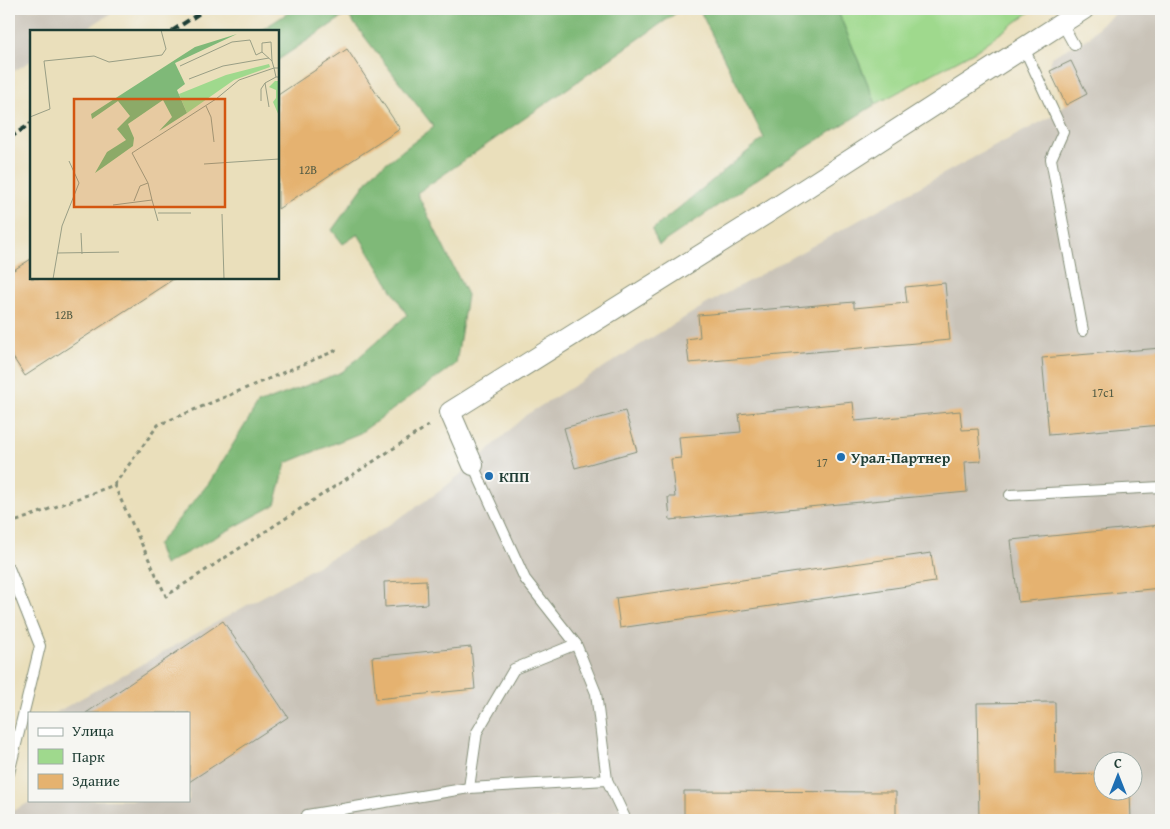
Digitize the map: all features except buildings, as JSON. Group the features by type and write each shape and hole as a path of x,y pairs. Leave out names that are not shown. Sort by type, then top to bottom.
{"street":[{"path":"473,464 450,412 769,212 1084,9"}],"lane":[{"path":"1062,23 1074,45"},
{"path":"1024,48 1063,132 1051,159 1083,330"},
{"path":"473,464 525,579 576,644 596,693 607,780 626,820"},
{"path":"1010,495 1161,486"},
{"path":"9,568 40,646 9,773"},
{"path":"468,788 476,732 514,669 576,644"},
{"path":"307,816 468,788 607,780"}],"path":[{"path":"9,524 114,485 158,425 337,350"},
{"path":"114,485 166,596 450,412"}],"shaded area":[{"path":"9,9 119,9 84,30 30,30 30,62 9,74"},
{"path":"1121,9 1161,9 1161,820 9,820 9,813 30,802 190,802 190,712 57,712 381,530 440,491 473,464 526,415 705,305 1056,114 1066,104 1050,71 1051,57 1090,37 1100,25"}],"green space":[{"path":"294,9 682,9 417,193 467,295 456,364 360,433 286,463 275,505 164,565 157,545 209,483 258,404 342,372 407,315 358,234 343,244 332,230 374,172 434,127 347,14 279,59 279,30 262,30"},
{"path":"699,9 837,9 876,104 778,165 659,245 652,230 764,138"},
{"path":"837,9 1034,9 977,50 876,104"}],"railway":[{"path":"174,30 206,9"},
{"path":"9,138 30,125"}],"place":[{"name":"Урал-Партнер","path":"841,457"},
{"name":"КПП","path":"489,476"}]}
